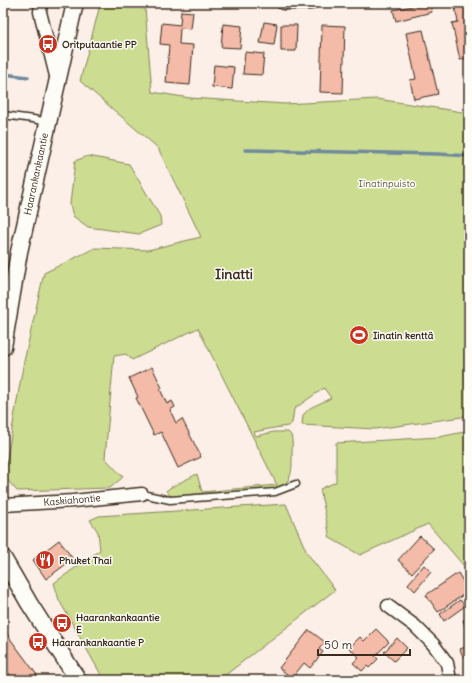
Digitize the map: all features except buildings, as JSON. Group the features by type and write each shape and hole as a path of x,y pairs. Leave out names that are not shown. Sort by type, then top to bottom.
{"street":[{"path":"41,3 40,12 57,80"},
{"name":"Haarankankaantie","path":"3,346 19,252 75,3"},
{"path":"283,3 303,3"},
{"name":"Kaskiahontie","path":"3,505 142,494"},
{"path":"3,558 29,603 78,680"},
{"path":"388,606 415,626 433,644 447,663 450,680"}],"lane":[{"path":"3,115 48,122"},
{"path":"142,494 170,500 276,492 296,484"}],"green space":[{"name":"Iinatinpuisto","path":"100,5 145,8 152,92 190,98 285,104 377,99 469,113 469,415 375,429 302,425 303,415 310,408 331,398 324,388 294,409 292,423 288,426 254,432 256,436 274,432 288,432 291,435 292,466 290,476 285,484 274,489 174,497 166,491 197,474 202,492 277,485 198,328 132,360 126,354 114,356 105,458 123,477 110,488 17,491 4,476 23,366 44,273 95,248 148,250 201,237 158,148 80,81"},
{"path":"88,156 129,164 160,216 161,225 139,234 88,227 73,216 70,204 75,161"},
{"path":"469,431 469,572 428,524 360,555 330,538 320,489 336,482 336,443 439,437"},
{"path":"286,504 307,553 335,590 219,680 104,680 59,600 54,583 100,550 98,532 90,520 99,516"}],"waterway":[{"path":"3,74 28,77"},
{"path":"245,150 469,156"}],"place":[{"name":"Oritputaantie PP","path":"48,44"},
{"name":"Iinatin kenttä","path":"359,335"},
{"name":"Phuket Thai","path":"45,560"},
{"name":"Haarankankaantie E","path":"62,623"},
{"name":"Haarankankaantie P","path":"38,642"}],"district":[{"name":"Iinatti","path":"234,274"}]}
